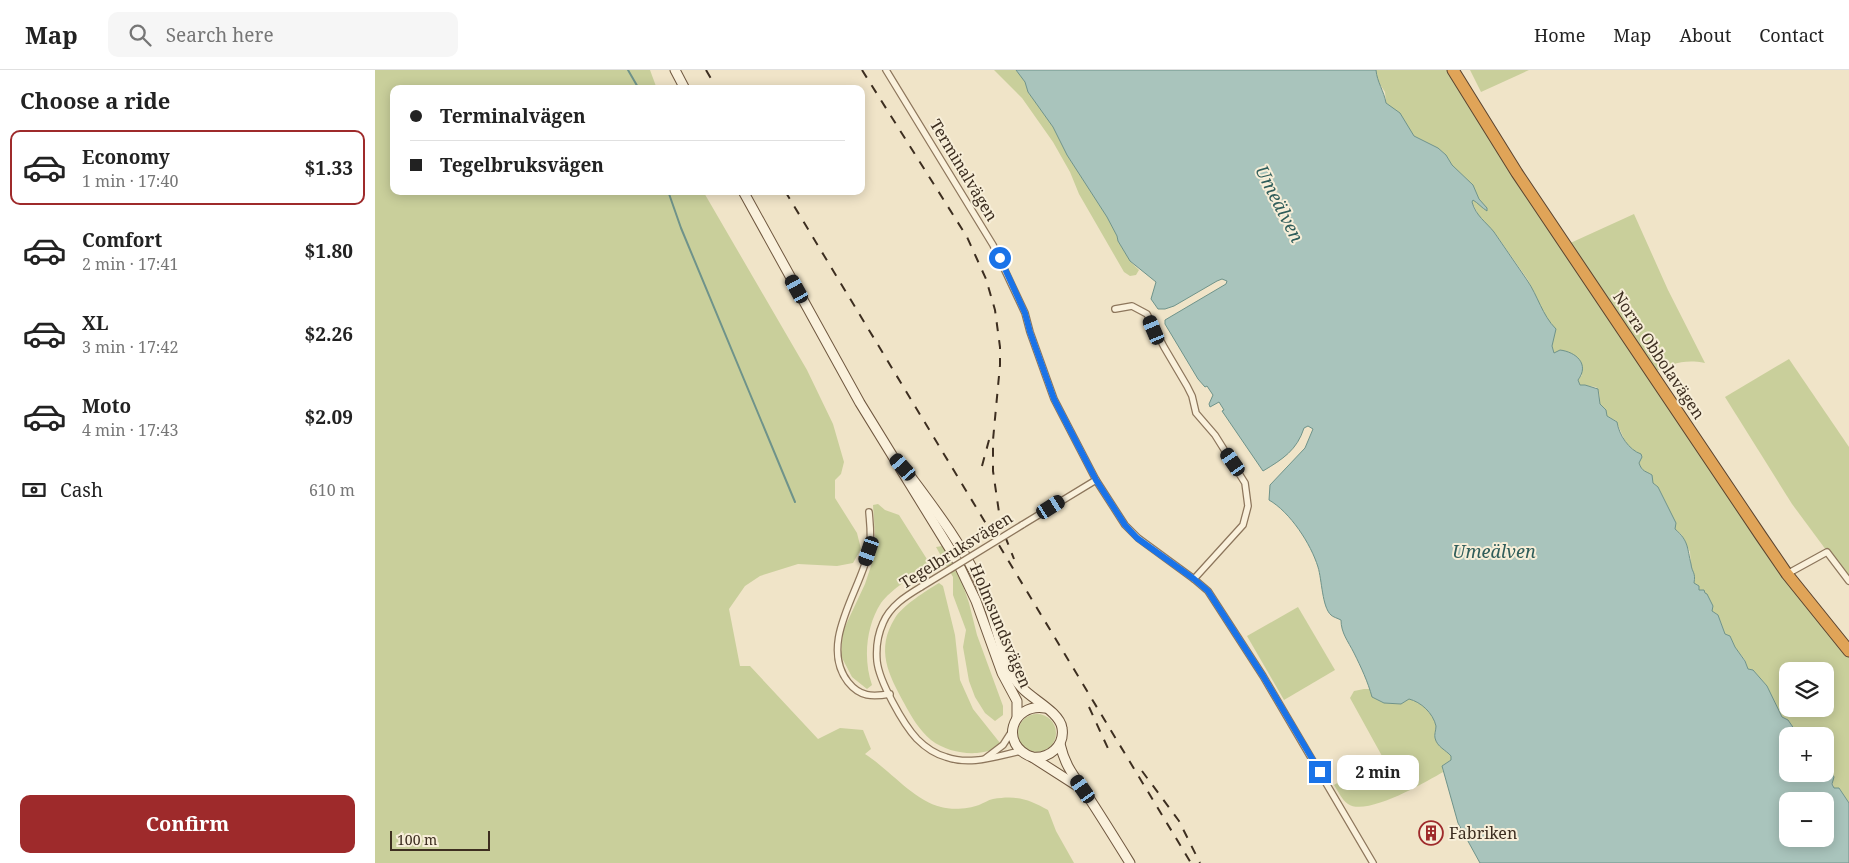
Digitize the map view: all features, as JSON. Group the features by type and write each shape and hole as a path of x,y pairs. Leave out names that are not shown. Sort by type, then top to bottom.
{"highway":[{"name":"Norra Obbolavägen","path":"1453,70 1517,173 1787,574 1849,651"}],"main road":[{"path":"675,70 683,85"},
{"name":"Holmsundsvägen","path":"745,195 885,446 957,559 977,601 1002,673 1017,701 1017,718 1013,729"},
{"name":"Holmsundsvägen","path":"885,446 927,498 963,551 980,583 991,611 1008,669 1022,688 1045,708 1054,713 1061,724 1062,736 1060,744 1064,761 1130,863"},
{"name":"Holmsundsvägen","path":"1017,718 1029,708 1045,708"},
{"path":"1013,729 1014,740 1021,751"},
{"path":"1032,757 1046,756 1060,744"},
{"name":"Holmsundsvägen","path":"1021,751 1083,789"}],"street":[{"name":"Terminalvägen","path":"885,70 993,245 1023,307 1054,399 1096,480"},
{"path":"1115,309 1132,306 1147,314 1192,396 1196,413 1215,435 1245,482 1248,506 1243,525 1194,579"},
{"name":"Tegelbruksvägen","path":"1021,751 985,759 957,760 931,750 918,740 911,732 884,684 877,662 879,636 883,622 892,609 921,586 1096,480"},
{"path":"1096,480 1125,525 1137,538 1208,591 1263,676 1373,863"},
{"path":"869,512 871,535 869,551 843,622 838,646 838,658 844,676 853,688 868,696 890,694"},
{"path":"1787,574 1827,552 1849,581"},
{"path":"985,759 1003,745 1013,729"}],"green space":[{"path":"375,70 650,70 656,85 390,85 390,195 705,195 807,370 833,424 844,462 841,474 835,480 835,498 857,533 861,549 853,563 837,566 798,564 760,576 745,586 729,609 740,666 750,666 818,739 840,728 863,730 871,749 865,754 911,792 931,804 945,808 960,809 993,799 1015,798 1035,803 1048,810 1056,831 1074,863 375,863"},
{"path":"994,70 1016,70 1025,82 1028,92 1053,127 1067,155 1107,217 1130,261 1139,270 1136,275 1130,276 1124,272 1079,194 1070,172 1053,142 1022,98"},
{"path":"1376,70 1453,70 1566,245 1634,214 1668,290 1705,363 1678,363 1652,373 1696,439 1849,651 1849,803 1839,788 1834,788 1833,782 1834,727 1793,727 1788,720 1782,717 1834,717 1834,662 1779,662 1779,711 1767,686 1753,670 1748,669 1745,660 1735,647 1730,636 1725,634 1718,615 1712,611 1704,592 1699,590 1694,583 1695,578 1691,566 1690,552 1681,534 1675,529 1668,507 1658,487 1640,466 1639,463 1642,456 1626,443 1616,421 1607,416 1600,404 1599,391 1596,387 1580,385 1578,380 1582,375 1554,353 1552,346 1555,329 1545,315 1528,280 1495,233 1480,218 1472,202 1473,200 1479,203 1485,210 1473,185 1452,165 1446,155 1438,148 1414,136 1386,103 1385,92 1377,80"},
{"path":"1470,70 1529,70 1481,92"},
{"path":"1789,359 1849,447 1849,581 1792,504 1725,397"},
{"path":"878,504 885,510 899,515 930,564 885,598 876,612 867,643 867,664 872,685 867,689 852,677 841,656 843,631 865,584 876,551 873,505"},
{"path":"942,546 958,571 977,635 1003,706 1003,715 995,721 985,713 975,697 969,681 963,647 966,630 953,595 953,577 936,547"},
{"path":"939,583 943,586 955,635 960,680 973,709 1000,743 987,751 977,753 959,752 947,749 931,740 912,718 898,693 886,662 886,641 895,618 909,603"},
{"path":"1298,607 1335,670 1284,700 1247,636"},
{"path":"1370,689 1372,697 1384,703 1401,704 1409,699 1422,705 1436,726 1436,741 1451,756 1451,760 1442,766 1443,772 1396,797 1368,806 1357,807 1348,804 1334,785 1382,756 1350,698 1354,691"},
{"path":"1037,714 1044,715 1050,720 1055,726 1055,740 1050,746 1044,751 1037,752 1030,751 1024,746 1019,740 1018,733 1019,726 1024,720 1030,715"}],"water":[{"name":"Umeälven","path":"1016,70 1376,70 1386,103 1400,113 1414,136 1438,148 1446,155 1452,165 1473,185 1479,199 1487,208 1487,211 1473,200 1476,211 1494,232 1527,280 1547,318 1556,329 1552,346 1554,353 1560,350 1576,356 1583,369 1578,380 1580,385 1598,389 1600,404 1606,410 1607,416 1617,422 1622,437 1629,446 1641,454 1642,457 1639,463 1641,468 1652,475 1653,483 1658,487 1676,523 1675,529 1685,541 1694,575 1694,583 1699,586 1699,590 1704,590 1707,594 1713,606 1712,611 1718,615 1725,634 1730,636 1748,669 1753,670 1767,686 1779,711 1779,717 1788,720 1793,727 1779,727 1779,782 1833,782 1834,788 1839,788 1849,803 1849,863 1480,863 1458,823 1442,766 1451,760 1451,756 1436,741 1436,726 1432,717 1422,705 1413,700 1409,699 1401,704 1384,703 1372,697 1362,669 1344,633 1341,620 1331,615 1328,611 1315,558 1292,520 1269,500 1270,485 1305,448 1313,429 1308,426 1304,428 1293,448 1263,471 1222,411 1224,410 1219,402 1210,407 1209,404 1213,395 1207,386 1205,387 1198,379 1165,324 1165,320 1226,284 1227,281 1222,279 1217,281 1174,306 1158,309 1151,299 1156,282 1130,261 1107,217 1067,155 1053,127 1028,92 1025,82"}],"waterway":[{"path":"628,70 637,85"},
{"path":"669,195 681,228 795,502"}],"railway":[{"path":"706,70 715,85"},
{"path":"862,70 967,237 986,279 995,310 1000,347 993,440 993,471 1001,526 1014,559"},
{"path":"787,195 1191,863"},
{"path":"982,466 989,440"},
{"path":"1089,707 1111,755"},
{"path":"1142,771 1179,821 1200,863"}],"place":[{"name":"Fabriken","path":"1431,833"}],"route":[{"path":"1000,258 1021,301 1054,399 1096,480 1125,525 1137,538 1208,591 1263,676 1320,772"}]}
